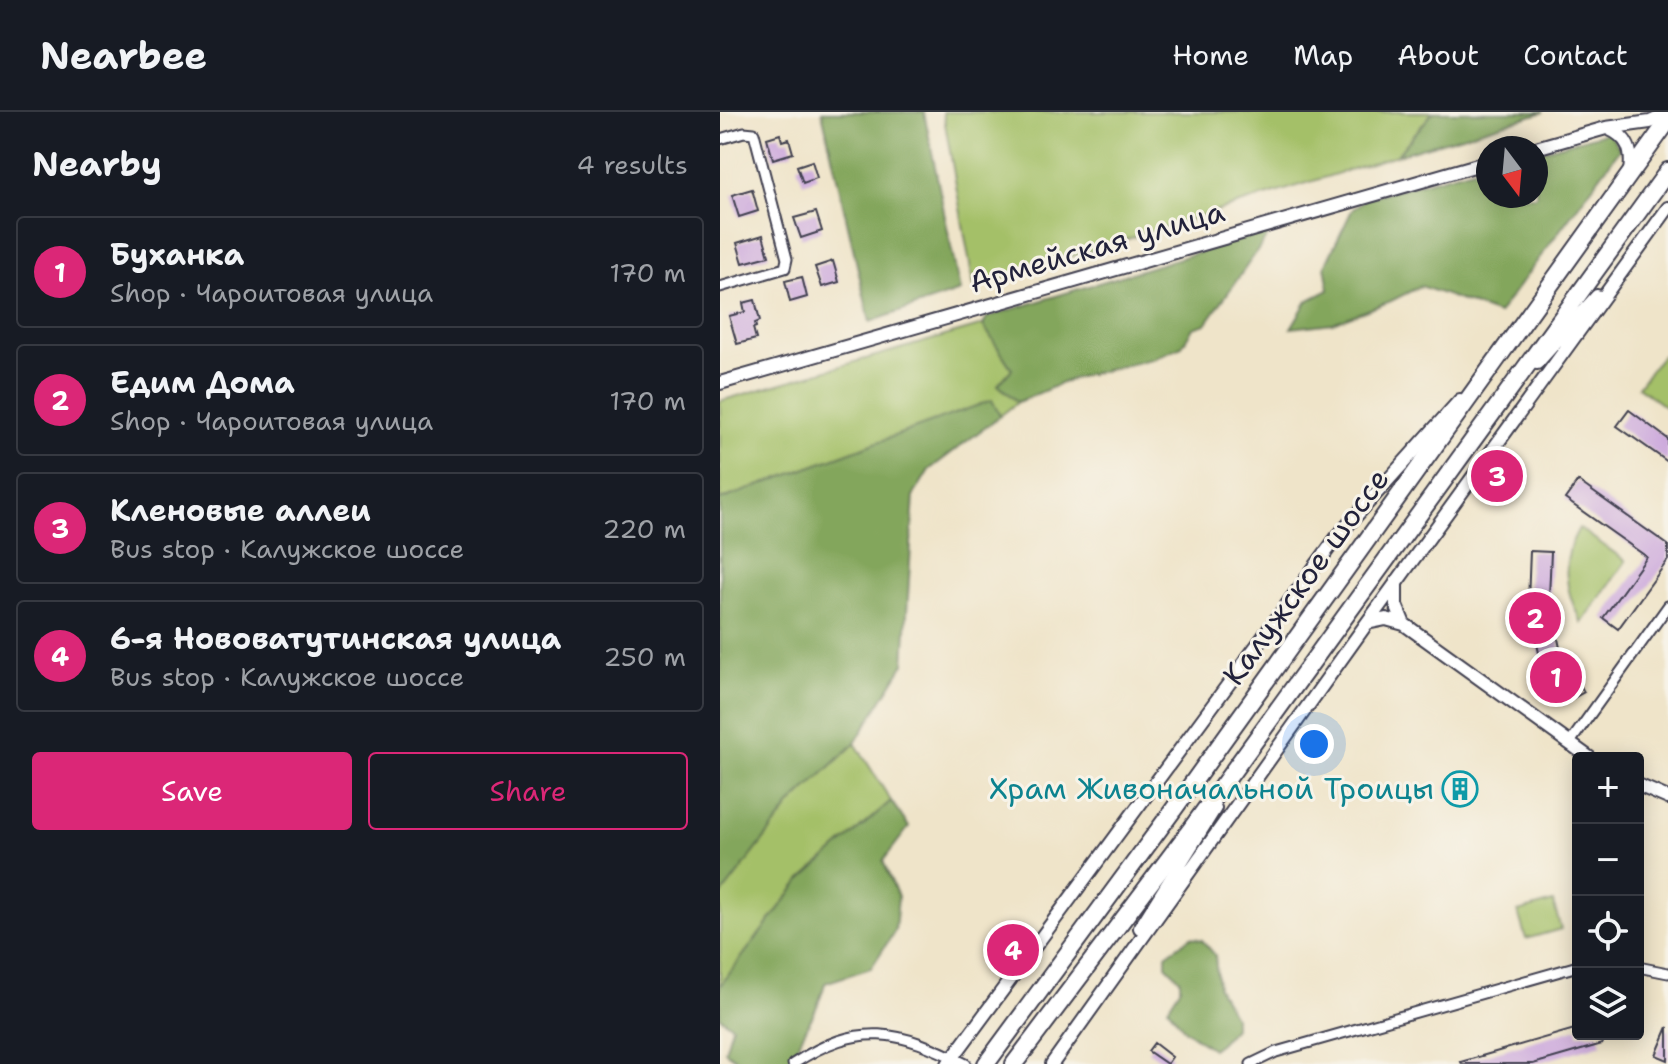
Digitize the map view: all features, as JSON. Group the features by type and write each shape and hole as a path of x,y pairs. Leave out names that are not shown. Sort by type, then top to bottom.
{"highway":[{"name":"Калужское шоссе","path":"986,1064 1171,813 1668,121"},
{"name":"Калужское шоссе","path":"1014,1064 1191,829 1668,171"}],"street":[{"path":"1548,145 1606,128 1650,122 1668,114"},
{"path":"1606,128 1621,134 1628,144 1632,158 1629,175"},
{"path":"720,139 744,132 754,133 787,259 785,268 720,287"},
{"name":"Армейская улица","path":"720,383 1476,165"},
{"path":"1052,1064 1668,208"},
{"path":"1493,412 1644,242"},
{"path":"951,1061 1337,537 1499,356"},
{"path":"1396,582 1396,605 1404,624"},
{"path":"1569,744 1668,606"},
{"path":"1367,623 1386,619 1404,624 1581,752"},
{"path":"1082,1023 1264,728"},
{"path":"1644,788 1668,798"},
{"path":"1251,1064 1276,1052 1572,968"},
{"path":"1643,968 1668,973"},
{"path":"793,1064 819,1046 865,1034 901,1036 928,1045 951,1061 966,1064"}],"green space":[{"path":"822,112 924,112 960,291 870,322"},
{"path":"943,112 1433,112 1397,155 974,287"},
{"path":"1433,112 1544,112 1397,155"},
{"path":"1609,132 1620,149 1498,314 1421,286 1333,323 1291,328 1307,301 1329,290 1325,266 1352,210 1366,198 1476,168 1476,208 1548,208 1548,149"},
{"path":"1272,230 1206,324 1193,328 1182,346 1155,358 1074,378 1018,402 998,385 1012,369 983,325 987,317"},
{"path":"983,325 1012,369 998,385 1018,402 1000,416 992,401 720,500 720,401"},
{"path":"1662,355 1668,359 1668,409 1638,387"},
{"path":"992,400 1000,416 929,470 914,495 904,664 855,743 792,803 720,897 720,500"},
{"path":"1579,528 1626,561 1582,623 1571,599 1567,576 1569,552"},
{"path":"855,743 891,801 800,881 720,986 720,897 792,803"},
{"path":"891,801 909,827 883,861 898,897 895,931 871,968 825,983 814,1013 790,1060 782,1064 743,1064 725,1051 732,1026 720,1017 720,986 800,881"},
{"path":"1553,902 1561,929 1526,939 1518,912"},
{"path":"1191,937 1202,940 1215,955 1218,988 1234,1017 1234,1028 1212,1049 1185,1030 1168,1008 1180,989 1180,979 1166,965 1166,955"}],"building":[{"path":"780,134 782,141 789,139 793,153 773,159 767,138"},
{"path":"812,161 817,178 803,183 797,166"},
{"path":"752,189 758,211 739,217 732,195"},
{"path":"816,212 822,231 801,238 794,218"},
{"path":"763,235 769,256 743,263 737,243"},
{"path":"833,261 839,282 822,287 815,267"},
{"path":"802,277 807,297 790,302 785,281"},
{"path":"755,300 760,321 753,328 756,339 737,344 729,316 745,312 743,303"},
{"path":"1629,410 1668,439 1668,462 1617,426"},
{"path":"1578,481 1668,545 1668,560 1618,629 1603,618 1647,557 1565,499"},
{"path":"1530,551 1551,552 1549,597 1560,648 1584,692 1566,702 1539,653 1528,602"},
{"name":"Храм Живоначальной Троицы","path":"1471,780 1474,793 1449,799 1446,786"},
{"path":"1668,1027 1668,1060 1656,1055"},
{"path":"1572,1030 1572,1040 1601,1040 1602,1044 1533,1064 1461,1062"},
{"path":"1154,1043 1172,1057 1167,1064 1148,1051"}],"place":[{"name":"Кленовые аллеи","path":"1497,476"},
{"name":"Едим Дома","path":"1535,618"},
{"name":"Буханка","path":"1556,677"},
{"name":"Храм Живоначальной Троицы","path":"1460,789"},
{"name":"6-я Нововатутинская улица","path":"1013,950"}]}
